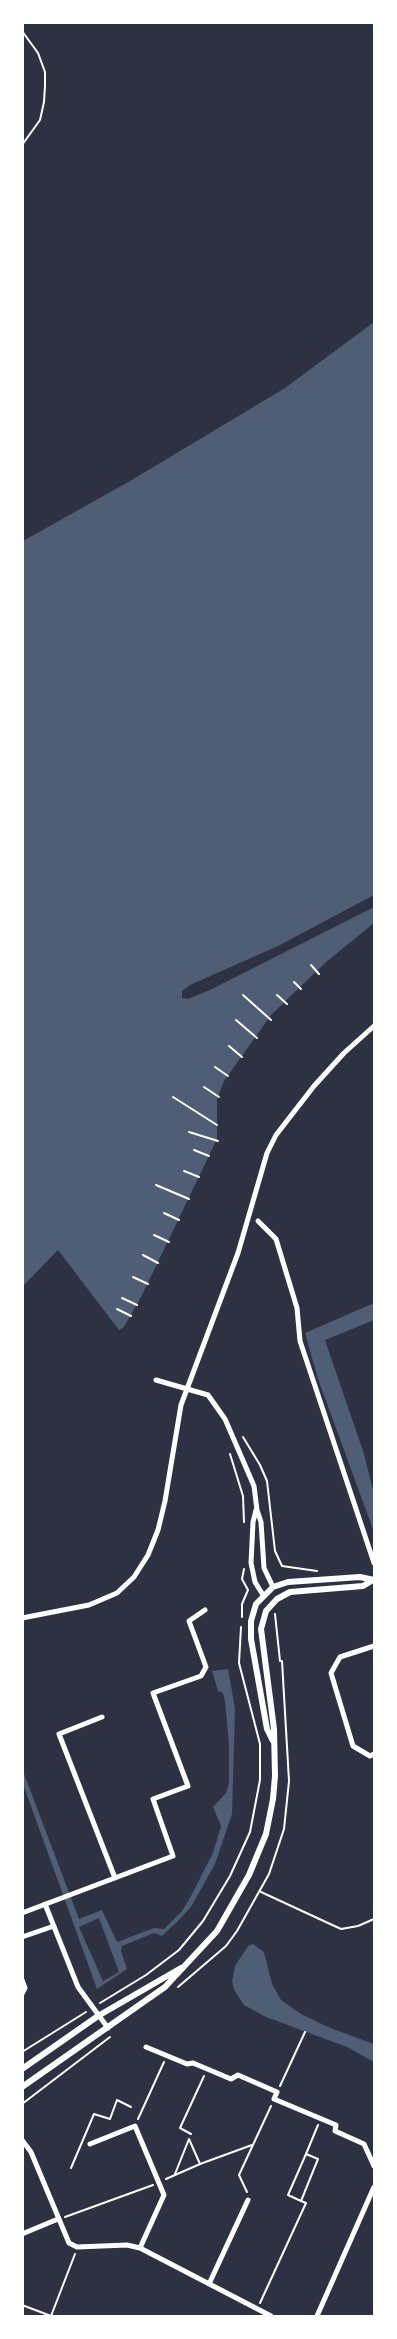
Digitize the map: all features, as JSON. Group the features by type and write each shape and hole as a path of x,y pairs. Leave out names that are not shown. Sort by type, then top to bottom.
{"street":[{"path":"22,1618 89,1605 117,1594 134,1577 148,1555 158,1530 181,1405 238,1253 268,1153 276,1135 314,1086 344,1053 374,1026"},
{"path":"258,1221 276,1239 297,1308 300,1341 374,1562"},
{"path":"156,1380 208,1395 225,1419 245,1460 254,1486 257,1510 261,1522 264,1568 277,1600"},
{"path":"257,1510 253,1522 251,1563 255,1582 263,1595 277,1600"},
{"path":"273,1742 267,1729 251,1639 251,1621 256,1604 273,1587 294,1581 360,1577 374,1580"},
{"path":"22,2087 165,1987 217,1931 248,1875 266,1834 275,1776 274,1729 261,1629 266,1610 290,1592 363,1586 374,1580"},
{"path":"22,1913 173,1856 153,1799 188,1786 153,1693 200,1676 206,1667 189,1620 205,1610"},
{"path":"374,1646 340,1657 331,1673 353,1746 370,1756 374,1754"},
{"path":"102,1717 59,1734 116,1878"},
{"path":"45,1904 78,1987 108,2028"},
{"path":"22,1938 54,1926"},
{"path":"22,2069 98,2016 190,1962"},
{"path":"22,1980 25,1988 22,1994"},
{"path":"146,2047 187,2064 193,2063 232,2078 238,2075 277,2092 274,2099 336,2125 335,2130 364,2144 374,2166"},
{"path":"90,2144 135,2126 164,2195 140,2248"},
{"path":"22,2140 31,2152 69,2243 78,2247 127,2245 140,2248 271,2316"},
{"path":"317,2316 374,2187"},
{"path":"209,2284 248,2200"},
{"path":"22,2234 58,2219"}],"path":[{"path":"22,31 38,53 45,72 45,86 40,120 22,145"},
{"path":"311,964 319,974"},
{"path":"294,982 300,989"},
{"path":"277,995 287,1004"},
{"path":"243,996 271,1020"},
{"path":"236,1020 257,1038"},
{"path":"229,1046 242,1057"},
{"path":"215,1067 228,1076"},
{"path":"204,1087 219,1097"},
{"path":"173,1097 217,1125"},
{"path":"190,1132 218,1141"},
{"path":"194,1150 209,1156"},
{"path":"184,1170 199,1177"},
{"path":"156,1186 189,1199"},
{"path":"164,1213 179,1220"},
{"path":"154,1235 169,1242"},
{"path":"143,1255 158,1263"},
{"path":"133,1277 148,1284"},
{"path":"122,1298 137,1305"},
{"path":"117,1309 131,1316"},
{"path":"229,1450 243,1496 244,1524"},
{"path":"242,1619 242,1604 248,1590 242,1579 244,1565"},
{"path":"275,1610 280,1661 282,1661 289,1781 284,1829 261,1892 341,1929 358,1926 374,1919"},
{"path":"22,2052 146,1976 179,1950 203,1921 230,1876 250,1832 260,1780 260,1744 239,1663 242,1626"},
{"path":"277,2092 305,2032"},
{"path":"135,2126 166,2056"},
{"path":"191,2134 180,2128 207,2069"},
{"path":"248,2200 247,2190 239,2175 274,2099"},
{"path":"71,2168 94,2114 110,2120 118,2100 131,2107"},
{"path":"258,2310 306,2203 288,2194 321,2118"},
{"path":"174,2176 189,2139 200,2164"},
{"path":"301,2201 318,2159 306,2154"},
{"path":"22,2305 51,2316 78,2247"}],"water":[{"path":"374,322 374,895 278,946 190,985 182,991 182,998 188,999 212,989 374,907 374,923 325,963 271,1015 224,1081 217,1099 217,1139 142,1295 124,1327 119,1330 58,1250 23,1286 23,541 130,481 285,388"},
{"path":"374,1303 374,1320 325,1340 364,1454 374,1494 374,1532 318,1379 305,1333"},
{"path":"228,1669 235,1708 232,1814 215,1864 191,1907 178,1921 162,1936 154,1933 122,1946 121,1951 127,1969 97,1989 23,1784 23,1771 79,1919 102,1910 117,1942 154,1928 164,1929 182,1911 213,1853 221,1826 213,1807 226,1793 229,1783 229,1746 225,1701 223,1693 218,1691 212,1671","holes":["99,1918 119,1972 103,1981 79,1927"]},
{"path":"253,1944 264,1952 272,1984 281,2000 301,2014 330,2028 374,2044 374,2062 347,2047 266,2017 244,2005 234,1990 232,1981 235,1966 248,1946"}]}
